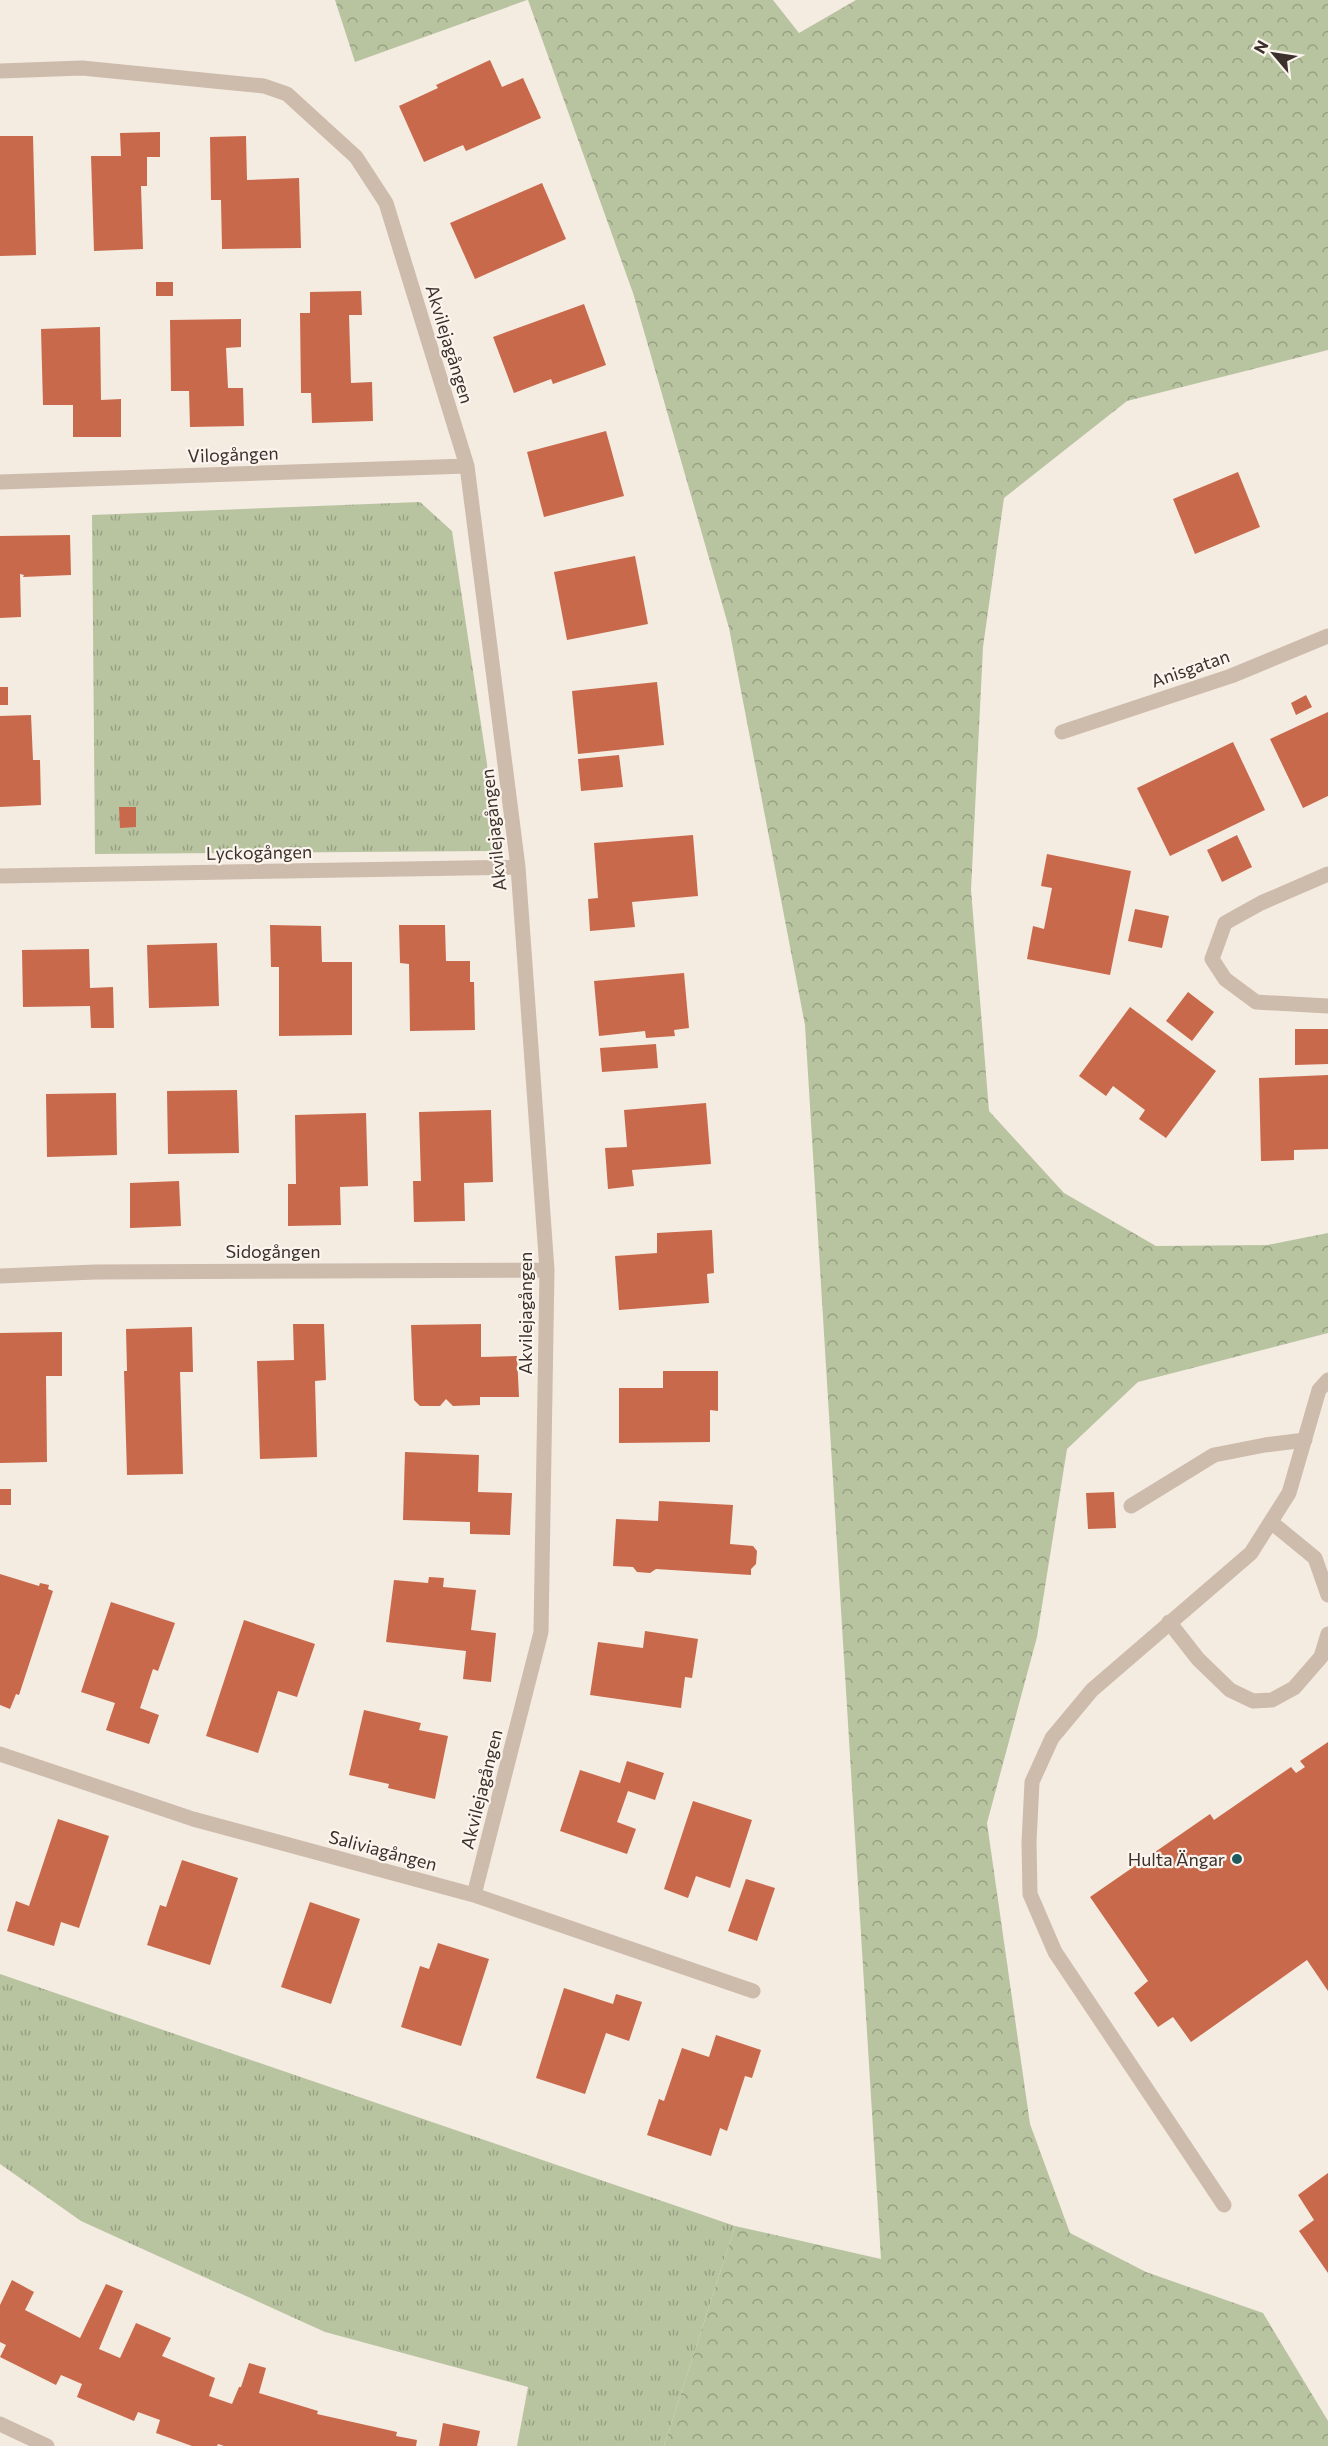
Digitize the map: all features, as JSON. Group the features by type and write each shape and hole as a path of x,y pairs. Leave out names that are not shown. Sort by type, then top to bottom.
{"street":[{"name":"Akvilejagången","path":"0,71 82,68 264,86 286,94 356,157 386,204 467,466 518,867 547,1270 541,1632 474,1896"},
{"name":"Vilogången","path":"0,482 467,466"},
{"name":"Anisgatan","path":"1062,732 1231,676 1328,636"},
{"name":"Lyckogången","path":"0,876 518,867"},
{"path":"1328,874 1261,903 1225,923 1212,959 1225,980 1256,1002 1328,1006"},
{"name":"Sidogången","path":"0,1276 95,1272 547,1270"},
{"path":"1224,2205 1055,1952 1030,1894 1029,1842 1032,1782 1052,1738 1092,1690 1251,1553 1288,1493 1319,1390 1328,1380"},
{"path":"1131,1506 1214,1455 1305,1440"},
{"path":"1271,1522 1315,1558 1328,1595"},
{"path":"1169,1622 1198,1659 1230,1690 1253,1701 1272,1700 1294,1688 1321,1657 1328,1634"},
{"name":"Saliviagången","path":"0,1754 193,1819 474,1896 753,1991"},
{"path":"0,2424 47,2446"}],"green space":[{"path":"335,0 527,0 355,62"},
{"path":"528,0 773,0 799,33 856,0 1328,0 1328,350 1127,401 1004,498 983,647 971,890 989,1111 1064,1193 1156,1246 1267,1245 1328,1233 1328,1333 1138,1382 1067,1449 1037,1637 987,1823 1030,2124 1070,2233 1146,2272 1263,2313 1328,2421 1328,2446 664,2446 735,2226 881,2259 805,1025 729,628 633,293"},
{"path":"420,502 452,531 487,764 492,851 95,854 92,515"},
{"path":"0,1974 735,2226 664,2446 517,2446 528,2387 325,2332 81,2221 0,2164"}],"building":[{"path":"490,60 502,87 523,78 541,118 466,151 463,145 424,162 399,106 438,88 436,85"},
{"path":"160,132 160,157 147,157 147,186 141,186 143,249 94,251 91,156 121,156 120,133"},
{"path":"0,136 33,136 36,255 0,256"},
{"path":"246,136 247,180 299,178 301,248 222,249 221,200 211,200 210,137"},
{"path":"542,183 566,239 475,279 450,223"},
{"path":"156,282 173,282 173,296 156,296"},
{"path":"361,291 362,315 349,315 351,383 372,382 373,421 312,423 311,393 301,393 300,313 310,313 310,292"},
{"path":"584,304 606,365 553,384 551,379 514,393 493,337"},
{"path":"241,319 241,347 226,348 228,388 243,388 244,426 190,427 189,391 171,391 170,320"},
{"path":"100,327 101,400 121,399 121,437 73,437 73,405 43,405 41,329"},
{"path":"606,431 624,496 544,517 527,452"},
{"path":"1238,472 1260,527 1195,554 1173,499"},
{"path":"70,535 71,575 23,577 24,575 20,574 21,617 0,618 0,536"},
{"path":"635,556 648,624 567,640 554,572"},
{"path":"657,682 664,745 578,754 572,691"},
{"path":"0,687 8,687 8,705 0,705"},
{"path":"1306,695 1312,707 1296,715 1291,703"},
{"path":"1328,712 1328,796 1303,808 1270,739"},
{"path":"31,715 33,760 40,760 41,805 0,807 0,716"},
{"path":"1233,742 1265,810 1170,856 1137,788"},
{"path":"619,755 623,787 581,791 578,759"},
{"path":"119,807 136,807 136,827 120,828"},
{"path":"693,835 698,896 632,902 635,927 590,931 588,899 598,898 594,843"},
{"path":"1237,835 1252,867 1222,882 1207,850"},
{"path":"1047,854 1131,871 1110,975 1027,959 1033,926 1044,929 1052,888 1041,886"},
{"path":"1135,909 1169,916 1162,948 1128,941"},
{"path":"270,925 321,926 322,962 352,962 352,1035 279,1036 279,967 271,967"},
{"path":"399,925 445,925 446,961 470,961 470,982 474,982 475,1030 410,1031 409,964 400,963"},
{"path":"217,943 219,1006 149,1008 147,945"},
{"path":"89,949 90,988 113,987 114,1028 91,1028 90,1006 23,1007 22,950"},
{"path":"684,973 689,1028 674,1030 675,1036 646,1038 645,1031 599,1036 594,981"},
{"path":"1188,992 1214,1012 1192,1041 1166,1021"},
{"path":"1130,1007 1216,1071 1166,1138 1139,1119 1145,1110 1113,1086 1106,1096 1079,1076"},
{"path":"1295,1029 1328,1029 1328,1064 1295,1065"},
{"path":"656,1044 658,1068 602,1072 600,1048"},
{"path":"1328,1075 1328,1149 1294,1150 1294,1160 1261,1161 1259,1078"},
{"path":"237,1090 239,1153 168,1154 167,1091"},
{"path":"116,1093 117,1155 47,1157 46,1094"},
{"path":"706,1103 711,1164 632,1170 634,1186 608,1189 605,1148 627,1147 624,1110"},
{"path":"491,1110 493,1182 464,1183 465,1221 414,1222 413,1181 421,1181 419,1112"},
{"path":"366,1113 368,1186 340,1187 341,1225 288,1226 288,1184 296,1184 295,1115"},
{"path":"179,1181 181,1226 130,1228 130,1183"},
{"path":"712,1230 714,1273 707,1274 709,1303 619,1310 615,1256 657,1253 657,1233"},
{"path":"293,1324 324,1324 326,1380 315,1381 317,1457 260,1459 257,1361 294,1360"},
{"path":"481,1324 481,1357 517,1356 519,1397 480,1397 480,1405 453,1406 446,1399 440,1406 420,1406 414,1400 411,1325"},
{"path":"192,1327 193,1372 180,1372 183,1474 127,1475 124,1371 127,1371 126,1329"},
{"path":"62,1332 62,1376 46,1376 47,1462 0,1463 0,1333"},
{"path":"663,1371 718,1371 718,1411 710,1410 710,1442 619,1443 619,1388 663,1388"},
{"path":"405,1452 479,1455 478,1492 512,1493 510,1535 470,1534 470,1522 403,1520"},
{"path":"0,1489 11,1489 11,1505 0,1505"},
{"path":"1114,1492 1116,1528 1088,1529 1086,1493"},
{"path":"659,1501 733,1505 730,1544 753,1546 757,1551 756,1564 751,1569 751,1575 656,1569 650,1573 637,1572 633,1567 613,1566 616,1519 658,1521"},
{"path":"0,1574 39,1586 40,1583 49,1585 48,1589 53,1591 19,1695 16,1694 10,1709 0,1705"},
{"path":"429,1577 444,1578 443,1587 476,1590 471,1630 496,1633 491,1682 463,1679 466,1651 386,1642 394,1580 428,1583"},
{"path":"111,1602 175,1623 158,1671 153,1669 140,1708 159,1715 149,1744 106,1730 115,1703 81,1692"},
{"path":"244,1620 315,1644 297,1697 278,1691 258,1753 206,1736"},
{"path":"645,1631 698,1639 692,1678 685,1677 681,1708 590,1695 598,1642 643,1648"},
{"path":"364,1710 421,1723 419,1730 448,1736 435,1799 388,1788 389,1784 349,1775"},
{"name":"Hulta Ängar","path":"1328,1742 1328,1991 1307,1960 1191,2042 1173,2017 1158,2027 1134,1993 1148,1981 1090,1897 1210,1814 1214,1820 1291,1767 1296,1773 1305,1767 1300,1761"},
{"path":"627,1761 664,1773 655,1800 628,1791 617,1822 636,1829 627,1854 560,1831 580,1770 620,1783"},
{"path":"693,1801 752,1820 730,1888 696,1876 688,1898 664,1889"},
{"path":"58,1819 109,1836 79,1928 61,1922 54,1946 7,1931 16,1901 29,1906"},
{"path":"182,1860 238,1878 210,1965 147,1945 160,1905 166,1907"},
{"path":"746,1879 775,1888 757,1941 728,1931"},
{"path":"310,1902 360,1919 331,2004 281,1987"},
{"path":"438,1943 489,1959 461,2046 401,2027 420,1966 429,1969"},
{"path":"564,1988 613,2004 616,1994 642,2002 629,2041 606,2033 585,2094 536,2078"},
{"path":"716,2035 761,2050 752,2078 745,2076 727,2131 720,2128 711,2156 647,2135 659,2099 664,2101 682,2048 709,2057"},
{"path":"1328,2173 1328,2273 1299,2231 1314,2220 1298,2195"},
{"path":"12,2280 34,2292 25,2310 80,2338 106,2284 123,2291 99,2349 120,2358 136,2323 171,2338 162,2356 215,2378 209,2396 232,2404 241,2387 249,2363 266,2368 259,2393 318,2411 317,2414 397,2432 396,2436 417,2440 416,2446 224,2446 218,2444 217,2446 192,2446 156,2433 160,2420 138,2412 134,2421 77,2397 82,2384 61,2375 56,2385 0,2357 6,2345 0,2342 0,2305"},
{"path":"443,2423 480,2431 477,2446 439,2446"}],"place":[{"name":"Hulta Ängar","path":"1237,1859"}]}
